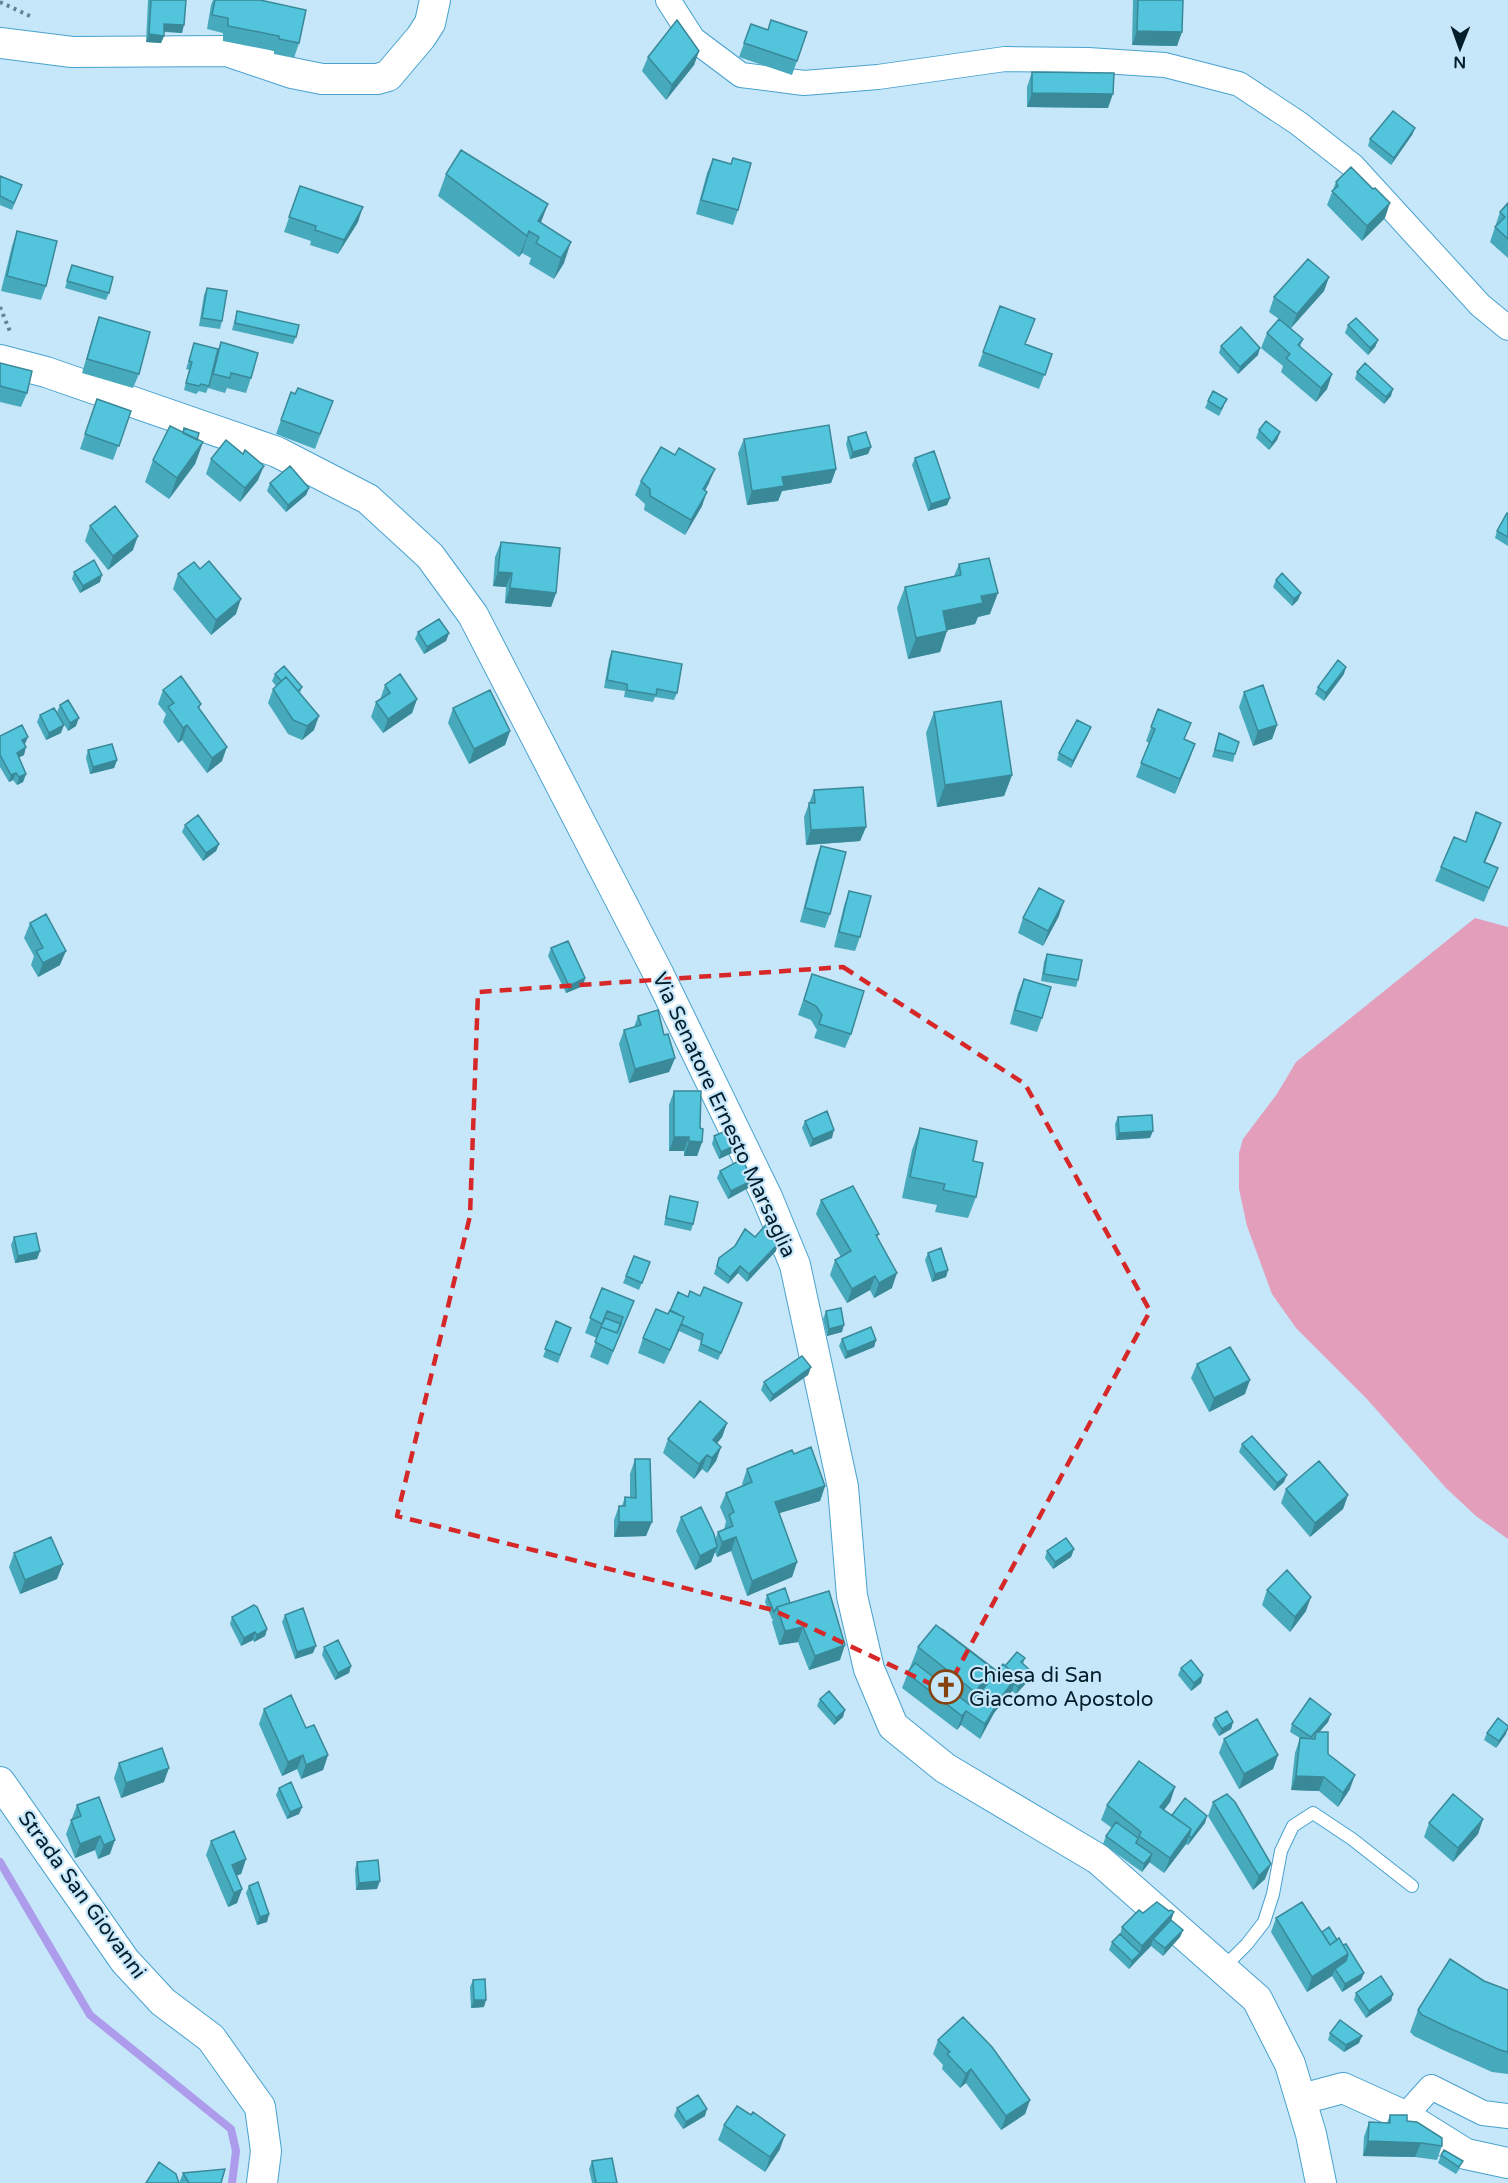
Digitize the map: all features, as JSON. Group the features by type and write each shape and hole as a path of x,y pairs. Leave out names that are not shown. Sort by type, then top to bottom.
{"street":[{"path":"0,43 72,52 227,51 292,73 322,79 377,79 388,76 422,37 430,24 435,0"},
{"path":"668,0 693,39 741,75 804,83 878,77 1005,59 1089,60 1165,65 1239,84 1298,123 1353,166 1480,305 1508,328"},
{"name":"Via Senatore Ernesto Marsaglia","path":"0,360 46,372 277,452 368,499 430,556 472,615 659,975 767,1197 795,1265 843,1487 852,1596 869,1669 893,1726 945,1768 1098,1859 1257,1999 1290,2064 1302,2099 1321,2183"},
{"name":"Strada San Giovanni","path":"0,1782 125,1961 163,2002 211,2038 261,2107 266,2151 262,2183"},
{"path":"1405,2116 1431,2087 1483,2112 1508,2116"},
{"path":"1302,2099 1343,2088 1405,2116 1466,2154 1508,2163"}],"lane":[{"path":"1222,1969 1247,1944 1264,1922 1273,1894 1281,1851 1293,1826 1313,1813 1352,1839 1412,1886"}],"highlighted area":[{"path":"843,967 1025,1084 1150,1311 946,1691 773,1610 397,1516 470,1216 478,992"}],"shaded area":[{"path":"1475,918 1508,927 1508,1539 1476,1516 1446,1488 1366,1398 1296,1328 1272,1294 1247,1226 1239,1189 1239,1153 1243,1139 1277,1094 1296,1062"}],"building":[{"path":"151,0 186,0 184,25 164,24 164,36 149,34"},
{"path":"215,0 260,0 306,10 299,43 279,39 279,36 228,26 228,18 212,15"},
{"path":"1138,0 1183,0 1182,32 1137,31"},
{"path":"677,20 699,51 672,85 648,57"},
{"path":"771,20 807,32 797,61 744,43 751,24 768,30"},
{"path":"1032,72 1114,73 1113,94 1032,93"},
{"path":"1393,111 1415,128 1394,158 1370,139"},
{"path":"461,150 548,204 538,221 571,242 561,258 536,243 539,237 529,231 527,236 446,174"},
{"path":"733,158 751,163 738,210 701,200 713,159 731,164"},
{"path":"1351,167 1390,203 1367,226 1332,191 1338,186 1336,182"},
{"path":"0,176 22,185 14,203 0,196"},
{"path":"300,186 363,207 344,240 315,230 316,226 289,217"},
{"path":"1508,203 1508,239 1495,227 1505,217 1500,212"},
{"path":"17,231 57,241 46,286 7,276"},
{"path":"1308,259 1329,277 1297,314 1274,297"},
{"path":"72,265 113,277 109,293 67,281"},
{"path":"207,288 227,291 222,321 202,318"},
{"path":"1000,306 1035,319 1025,344 1052,354 1045,375 983,352"},
{"path":"237,311 299,325 296,337 235,323"},
{"path":"99,317 150,332 139,374 87,359"},
{"path":"1356,318 1378,340 1370,348 1348,325"},
{"path":"1279,319 1303,339 1298,345 1332,374 1321,388 1286,358 1290,354 1267,333"},
{"path":"1241,327 1260,348 1240,367 1221,346"},
{"path":"221,342 258,353 251,378 231,373 230,378 213,374"},
{"path":"194,343 218,349 209,386 186,383"},
{"path":"0,363 32,371 27,393 0,386"},
{"path":"1365,363 1393,389 1386,397 1357,372"},
{"path":"298,388 333,401 320,434 281,420 291,392 295,394"},
{"path":"1213,391 1227,399 1221,409 1208,401"},
{"path":"97,399 131,411 119,446 85,434"},
{"path":"1266,421 1280,432 1272,443 1259,430"},
{"path":"829,425 836,469 782,477 784,486 752,491 744,439"},
{"path":"170,426 203,442 177,478 153,460"},
{"path":"184,428 199,433 197,440 183,433"},
{"path":"866,432 871,447 853,452 848,437"},
{"path":"226,440 243,454 245,450 264,466 245,488 211,459"},
{"path":"661,447 675,455 679,448 715,469 703,489 707,492 691,520 650,496 650,489 641,481"},
{"path":"934,451 950,498 931,504 915,458"},
{"path":"290,466 309,488 288,505 270,483"},
{"path":"115,506 138,536 113,556 90,526"},
{"path":"1508,514 1508,537 1497,531"},
{"path":"501,542 560,548 556,593 510,588 512,573 498,572"},
{"path":"989,558 998,593 981,596 983,603 943,611 947,631 916,638 905,587 961,575 959,564"},
{"path":"94,560 102,575 83,586 74,572"},
{"path":"209,561 241,599 216,620 178,574 194,562 200,569"},
{"path":"1282,573 1301,593 1294,599 1276,580"},
{"path":"439,619 449,633 427,647 418,632"},
{"path":"612,651 682,664 677,693 657,689 656,695 627,690 627,684 607,680"},
{"path":"1338,660 1346,667 1326,693 1318,687"},
{"path":"284,666 302,687 298,691 286,677 281,681 275,674"},
{"path":"400,674 417,699 388,719 376,702 390,693 385,685"},
{"path":"181,676 201,704 198,707 227,747 212,758 187,725 183,728 168,707 174,703 163,690"},
{"path":"286,677 319,716 307,726 293,720 273,689"},
{"path":"1263,685 1277,725 1258,731 1244,692"},
{"path":"490,690 510,731 474,749 453,708"},
{"path":"68,700 79,718 70,723 60,705"},
{"path":"1001,701 1012,775 945,785 934,712"},
{"path":"54,708 64,725 49,733 40,715"},
{"path":"1158,709 1191,723 1184,739 1195,744 1180,779 1141,763 1155,729 1151,727"},
{"path":"1077,720 1091,727 1073,761 1059,753"},
{"path":"22,725 28,737 22,740 26,747 17,753 26,774 19,777 16,773 11,775 0,755 0,736"},
{"path":"1219,733 1239,742 1235,754 1215,750"},
{"path":"112,744 117,760 93,767 88,750"},
{"path":"863,787 866,827 811,830 809,803 815,803 814,790"},
{"path":"1476,812 1501,823 1484,862 1498,868 1489,888 1441,867 1454,837 1466,842"},
{"path":"198,815 219,844 206,853 185,825"},
{"path":"821,846 846,852 830,914 805,908"},
{"path":"1039,888 1064,901 1048,931 1023,918"},
{"path":"849,891 871,896 860,937 839,932"},
{"path":"46,914 66,951 43,963 36,951 43,948 30,923"},
{"path":"568,941 585,978 569,986 551,948"},
{"path":"1047,954 1082,960 1078,980 1044,974"},
{"path":"812,974 864,991 851,1034 819,1024 822,1015 816,1006 804,1000"},
{"path":"1024,979 1051,987 1042,1018 1015,1010"},
{"path":"658,1010 664,1035 668,1034 675,1058 635,1069 624,1030 641,1025 638,1016"},
{"path":"674,1091 701,1091 702,1142 689,1141 689,1137 674,1137"},
{"path":"827,1111 834,1130 813,1139 805,1121"},
{"path":"1152,1115 1153,1131 1119,1133 1118,1117"},
{"path":"920,1128 977,1141 973,1161 983,1163 976,1197 943,1190 945,1184 910,1177"},
{"path":"728,1130 734,1146 721,1152 714,1136"},
{"path":"742,1159 753,1180 731,1191 720,1171"},
{"path":"853,1186 897,1273 879,1283 875,1276 852,1289 835,1260 851,1251 821,1200"},
{"path":"670,1196 698,1202 693,1224 666,1218"},
{"path":"770,1220 778,1244 749,1274 740,1266 730,1277 717,1266 719,1258 735,1246 745,1229 755,1237"},
{"path":"36,1233 40,1251 18,1256 14,1237"},
{"path":"941,1248 948,1270 935,1274 928,1253"},
{"path":"634,1256 650,1262 642,1283 626,1276"},
{"path":"704,1287 742,1303 721,1353 701,1344 703,1334 681,1324 684,1317 670,1311 678,1292 688,1297 690,1291 700,1296"},
{"path":"602,1288 634,1301 613,1351 595,1342 601,1327 617,1333 623,1317 607,1311 602,1324 590,1318"},
{"path":"841,1308 844,1325 829,1329 826,1311"},
{"path":"656,1309 668,1314 670,1310 684,1317 670,1350 643,1338"},
{"path":"605,1318 621,1324 617,1333 601,1327"},
{"path":"556,1321 571,1328 560,1355 545,1349"},
{"path":"871,1327 876,1340 847,1352 842,1339"},
{"path":"1230,1347 1250,1380 1214,1398 1197,1364"},
{"path":"802,1356 811,1367 773,1395 764,1382"},
{"path":"700,1401 727,1423 713,1440 721,1447 712,1458 707,1455 699,1464 668,1439"},
{"path":"1252,1436 1287,1475 1277,1483 1242,1444"},
{"path":"811,1447 825,1486 775,1502 797,1562 752,1581 736,1537 722,1542 718,1532 733,1526 729,1515 734,1512 726,1493 752,1482 747,1469 792,1450 794,1454"},
{"path":"635,1459 650,1459 652,1522 619,1522 619,1506 625,1506 625,1497 636,1498"},
{"path":"1319,1461 1348,1495 1315,1523 1286,1489"},
{"path":"701,1507 714,1534 717,1547 700,1556 681,1517"},
{"path":"51,1537 63,1564 25,1580 14,1553"},
{"path":"1066,1538 1074,1549 1055,1562 1047,1551"},
{"path":"1287,1570 1311,1597 1295,1617 1267,1590"},
{"path":"785,1588 790,1603 777,1607 774,1612 767,1595"},
{"path":"829,1591 845,1645 815,1656 803,1627 785,1631 777,1607"},
{"path":"254,1605 267,1629 257,1635 255,1632 244,1638 232,1617"},
{"path":"303,1608 316,1646 297,1652 285,1615"},
{"path":"936,1625 993,1669 975,1692 918,1647"},
{"path":"942,1629 997,1671 1003,1664 1017,1676 985,1724 966,1711 962,1716 907,1673 915,1663 970,1705 988,1683 984,1680 993,1669"},
{"path":"338,1640 351,1666 338,1673 324,1647"},
{"path":"1017,1652 1025,1658 1021,1662 1032,1672 1018,1687 1014,1683 1017,1676 1005,1666"},
{"path":"1191,1660 1203,1675 1194,1683 1181,1668"},
{"path":"829,1691 845,1710 836,1718 820,1699"},
{"path":"291,1695 306,1728 314,1725 328,1755 306,1765 303,1755 288,1762 264,1709"},
{"path":"1310,1698 1331,1714 1311,1737 1292,1724"},
{"path":"1227,1711 1233,1722 1222,1729 1215,1718"},
{"path":"1498,1718 1508,1726 1499,1741 1487,1733"},
{"path":"1257,1719 1278,1755 1244,1774 1224,1739"},
{"path":"1316,1732 1328,1732 1328,1754 1355,1775 1343,1793 1324,1777 1296,1776 1300,1738 1315,1739"},
{"path":"162,1748 169,1768 126,1783 119,1763"},
{"path":"1139,1761 1175,1787 1160,1807 1191,1829 1170,1858 1139,1836 1141,1832 1107,1805"},
{"path":"291,1782 302,1807 290,1812 279,1788"},
{"path":"1227,1794 1235,1802 1271,1864 1259,1876 1213,1802"},
{"path":"1453,1794 1483,1819 1458,1848 1429,1823"},
{"path":"99,1797 115,1840 104,1845 100,1836 80,1844 71,1820 81,1816 77,1805"},
{"path":"1185,1798 1207,1816 1191,1838 1189,1836 1191,1829 1172,1815"},
{"path":"1116,1822 1138,1838 1136,1843 1152,1854 1144,1864 1106,1836"},
{"path":"234,1831 246,1859 232,1865 242,1889 234,1893 211,1841"},
{"path":"378,1860 380,1881 359,1883 357,1862"},
{"path":"258,1882 269,1914 260,1917 249,1886"},
{"path":"1157,1902 1174,1912 1142,1946 1122,1927 1139,1910 1143,1913"},
{"path":"1302,1902 1330,1945 1339,1938 1348,1954 1312,1977 1276,1918"},
{"path":"1171,1920 1183,1930 1165,1948 1153,1939"},
{"path":"1329,1927 1337,1940 1330,1945 1322,1932"},
{"path":"1120,1934 1140,1953 1132,1961 1112,1942"},
{"path":"1346,1944 1364,1973 1345,1984 1335,1969 1346,1961 1348,1954 1343,1945"},
{"path":"1450,1959 1484,1981 1508,1990 1508,2052 1449,2028 1422,2015 1418,2010"},
{"path":"1381,1976 1393,1994 1369,2011 1356,1993"},
{"path":"485,1979 486,2000 474,2000 473,1980"},
{"path":"963,2017 992,2047 1030,2100 1006,2116 971,2069 966,2074 947,2054 950,2052 938,2040"},
{"path":"1340,2020 1362,2036 1346,2045 1330,2033"},
{"path":"698,2095 707,2109 686,2122 677,2108"},
{"path":"737,2106 751,2115 753,2112 785,2135 770,2157 724,2125"},
{"path":"1390,2115 1407,2115 1407,2121 1417,2122 1442,2138 1442,2146 1368,2141 1369,2122 1390,2123"},
{"path":"1444,2150 1463,2161 1459,2167 1441,2155"},
{"path":"612,2158 617,2183 596,2183 592,2161"},
{"path":"159,2162 176,2174 179,2183 146,2183"},
{"path":"225,2169 221,2183 189,2183 183,2173"}],"waterway":[{"path":"0,1862 90,2015 231,2129 236,2151 232,2183"}],"place":[{"name":"Chiesa di San Giacomo Apostolo","path":"946,1687"}]}
